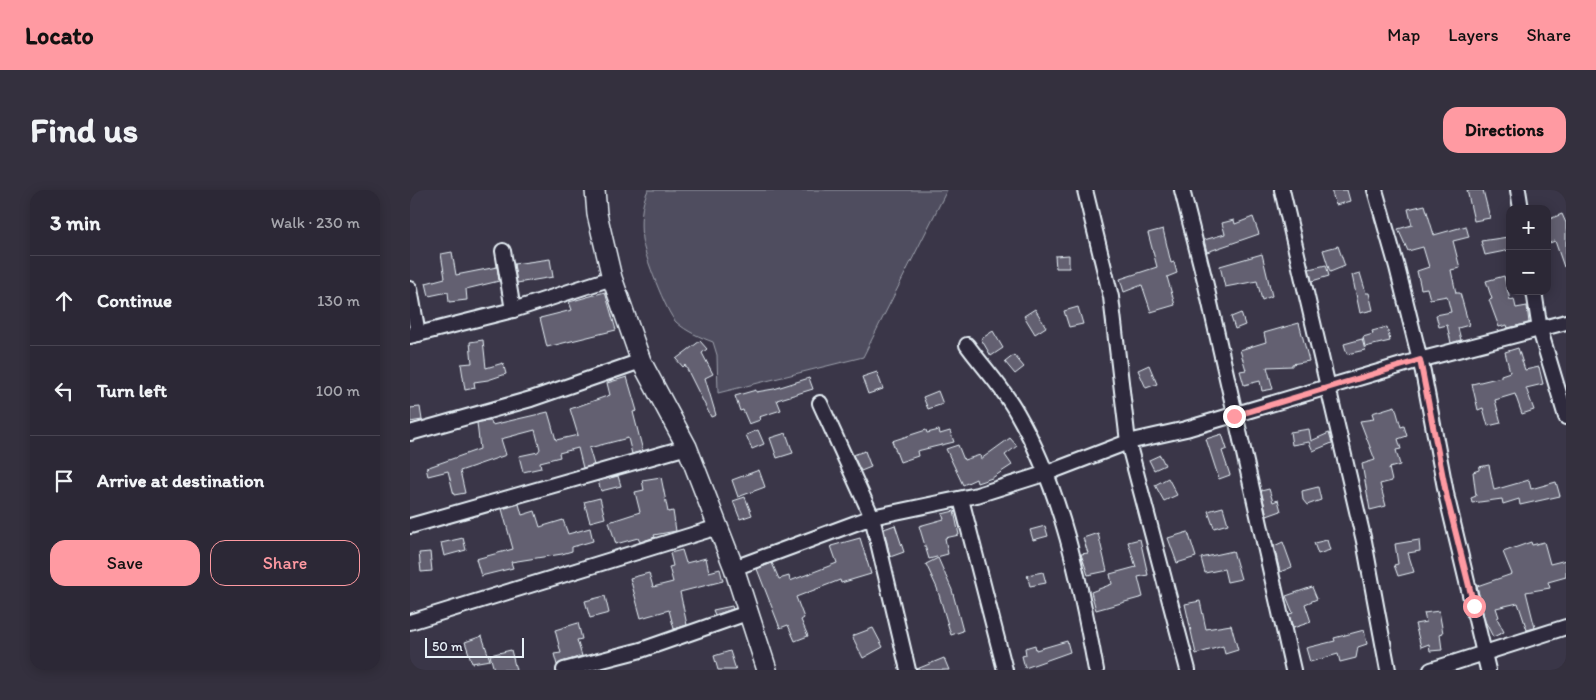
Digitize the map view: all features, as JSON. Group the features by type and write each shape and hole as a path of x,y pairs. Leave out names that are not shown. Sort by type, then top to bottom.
{"street":[{"path":"595,190 597,214 612,278 641,361 687,447 750,612 767,670"},
{"path":"1085,190 1111,297 1128,442 1188,670"},
{"path":"1182,190 1293,670"},
{"path":"1282,190 1364,541 1388,670"},
{"path":"1375,190 1397,267 1420,360 1447,498 1488,670"},
{"path":"1518,190 1520,205"},
{"path":"503,251 513,310"},
{"path":"410,288 414,335 513,310 612,278"},
{"path":"1535,295 1540,330 1566,417"},
{"path":"734,568 872,517 961,499 1047,473 1128,442 1234,416 1420,360 1566,322"},
{"path":"967,346 1016,411 1047,473 1081,587 1096,670"},
{"path":"410,433 531,400 641,361"},
{"path":"820,403 872,517 908,670"},
{"path":"410,526 687,447"},
{"path":"961,499 1006,670"},
{"path":"410,622 718,527"},
{"path":"564,670 579,668 641,650 750,612"},
{"path":"1431,670 1566,627"}],"shaded area":[{"path":"648,190 947,190 863,357 718,393 717,355 713,342 698,336 676,322 661,295 651,269 642,239 641,226 642,208"}],"building":[{"path":"1331,190 1347,190 1350,201 1336,205"},
{"path":"1467,190 1483,190 1490,218 1474,221"},
{"path":"1425,205 1434,235 1466,226 1469,237 1453,241 1460,268 1451,270 1456,293 1460,293 1469,325 1458,328 1461,340 1451,343 1447,325 1439,327 1436,315 1451,312 1447,296 1430,299 1427,288 1421,289 1417,271 1429,267 1423,247 1408,251 1398,229 1412,225 1408,209"},
{"path":"1562,214 1566,223 1566,266 1564,267 1555,241 1551,242 1551,218"},
{"path":"1253,217 1259,234 1207,252 1204,240 1225,234 1222,223 1234,220 1235,224"},
{"path":"1163,229 1171,263 1174,262 1177,273 1167,277 1175,305 1151,312 1142,285 1124,292 1120,279 1157,267 1148,233"},
{"path":"1506,237 1506,251 1485,255 1481,241"},
{"path":"1338,246 1345,266 1330,272 1323,250"},
{"path":"452,252 456,275 497,267 499,281 466,289 467,300 449,302 448,292 429,296 426,283 445,278 441,254"},
{"path":"1262,254 1272,296 1262,300 1257,281 1225,287 1220,266"},
{"path":"1069,255 1069,268 1056,268 1055,256"},
{"path":"550,259 553,277 517,283 514,264"},
{"path":"1326,265 1329,276 1312,281 1309,269"},
{"path":"1360,273 1366,293 1369,293 1373,310 1360,313 1352,275"},
{"path":"1504,276 1506,295 1509,295 1510,300 1514,299 1516,308 1527,306 1529,323 1508,328 1507,325 1499,327 1489,300 1492,299 1486,281"},
{"path":"605,292 616,330 547,347 540,318 572,310 569,302"},
{"path":"1078,307 1083,324 1069,327 1064,311"},
{"path":"1035,309 1046,327 1035,334 1024,316"},
{"path":"1241,313 1245,325 1235,329 1231,317"},
{"path":"1299,323 1309,361 1292,364 1292,366 1267,367 1273,389 1262,391 1260,381 1244,385 1240,371 1246,370 1240,350 1266,342 1264,333"},
{"path":"1387,327 1390,341 1365,347 1363,337 1373,334 1372,331"},
{"path":"993,331 1003,348 991,356 981,339"},
{"path":"1362,339 1365,350 1347,354 1344,344"},
{"path":"483,340 486,368 503,363 506,374 474,382 475,388 465,390 461,364 472,363 470,342"},
{"path":"700,341 707,349 702,353 713,374 705,378 716,415 711,417 685,365 683,367 676,359"},
{"path":"1518,348 1525,370 1539,367 1543,384 1526,388 1534,410 1522,414 1515,394 1495,400 1501,423 1488,426 1483,408 1478,410 1472,384 1501,377 1501,375 1510,372 1505,352"},
{"path":"1014,355 1024,367 1015,374 1005,362"},
{"path":"1149,365 1157,384 1146,388 1138,370"},
{"path":"877,372 883,389 868,394 862,377"},
{"path":"627,377 637,411 633,412 643,451 632,454 628,438 589,448 594,465 583,468 578,448 559,453 560,457 540,462 541,468 523,472 519,456 538,452 540,449 535,430 501,439 506,455 460,471 465,493 454,495 448,471 428,476 426,468 480,449 477,423 480,422 491,421 492,425 548,412 556,440 578,435 570,409 610,395 607,383"},
{"path":"809,378 813,389 777,400 781,410 759,417 760,420 749,424 743,410 740,411 735,396 756,390 756,392 774,389"},
{"path":"938,391 943,404 928,409 923,397"},
{"path":"1395,406 1401,427 1404,426 1407,436 1398,439 1401,449 1396,450 1400,465 1389,468 1392,481 1380,484 1386,506 1370,510 1362,464 1375,460 1360,421 1374,419 1372,413"},
{"path":"420,407 422,420 410,422 410,408"},
{"path":"1309,429 1311,441 1329,433 1332,443 1313,451 1309,442 1292,445 1290,432"},
{"path":"758,430 764,444 752,449 746,435"},
{"path":"926,430 927,433 939,430 940,434 950,431 954,442 917,451 918,456 900,462 892,441"},
{"path":"786,433 793,453 777,458 770,438"},
{"path":"1222,434 1227,449 1222,451 1230,475 1219,479 1206,439"},
{"path":"1010,438 1017,446 1005,455 1012,465 992,478 977,483 976,479 963,485 946,449 958,445 964,460 980,455 981,459"},
{"path":"865,451 871,467 861,471 853,455"},
{"path":"1160,455 1165,465 1154,470 1149,460"},
{"path":"1489,465 1494,490 1529,480 1531,489 1556,482 1560,496 1520,505 1519,499 1503,504 1502,499 1472,503 1471,498 1476,496 1473,472 1479,470 1479,467"},
{"path":"759,470 765,487 738,497 732,480"},
{"path":"618,476 621,486 601,491 598,481"},
{"path":"661,477 668,512 673,511 676,531 654,535 655,537 640,542 638,538 616,544 609,522 640,512 635,492 644,490 642,480"},
{"path":"1168,478 1177,495 1164,501 1155,485"},
{"path":"1318,487 1321,500 1307,505 1303,500 1302,491"},
{"path":"1269,489 1273,502 1278,500 1281,511 1267,516 1261,491"},
{"path":"745,497 752,515 740,519 733,501"},
{"path":"600,498 605,518 590,522 584,502"},
{"path":"519,504 522,515 535,511 540,527 563,520 568,534 590,528 593,541 572,547 572,551 562,554 511,562 513,568 481,576 476,559 513,549 502,509"},
{"path":"1223,507 1228,524 1214,528 1208,511"},
{"path":"954,511 959,535 945,538 948,554 929,559 919,526 944,519 942,514"},
{"path":"895,525 904,552 890,557 884,529"},
{"path":"1045,526 1048,536 1033,540 1030,530"},
{"path":"1188,532 1196,557 1177,563 1168,538"},
{"path":"1098,533 1107,571 1088,575 1081,554 1088,553 1083,538"},
{"path":"463,538 466,550 444,556 441,543"},
{"path":"860,538 871,574 841,583 840,580 796,597 804,618 801,620 808,636 795,641 788,625 780,628 757,569 772,563 779,579 789,576 790,581 837,563 831,546"},
{"path":"1140,539 1148,575 1138,577 1143,597 1096,610 1091,592 1112,584 1110,574 1136,567 1128,542"},
{"path":"1327,540 1330,550 1318,554 1314,543"},
{"path":"1419,540 1420,551 1408,553 1414,572 1398,576 1394,565 1398,564 1395,544"},
{"path":"1283,542 1292,567 1280,572 1274,546"},
{"path":"1531,542 1532,545 1544,542 1550,564 1566,560 1566,577 1548,582 1550,588 1526,592 1535,628 1527,630 1518,603 1496,608 1499,617 1497,618 1504,632 1493,637 1485,621 1477,586 1512,574 1503,552"},
{"path":"682,550 686,563 706,558 709,572 720,569 723,581 680,592 687,625 674,629 669,610 641,618 630,578 649,573 653,587 673,582 669,567 673,566 670,553"},
{"path":"1233,551 1241,579 1227,582 1224,569 1205,573 1201,558"},
{"path":"430,552 432,571 421,572 419,553"},
{"path":"938,558 952,590 963,631 951,635 937,588 926,564"},
{"path":"1043,572 1046,583 1030,586 1027,575"},
{"path":"1312,587 1317,599 1305,604 1311,622 1293,628 1289,614 1293,613 1286,596"},
{"path":"605,596 609,613 590,618 585,601"},
{"path":"1200,601 1206,629 1231,625 1238,650 1225,654 1223,646 1196,654 1185,604"},
{"path":"732,606 733,609 715,615 713,610"},
{"path":"1439,611 1443,633 1440,634 1442,650 1430,651 1429,644 1421,647 1415,624 1426,622 1424,613"},
{"path":"578,623 582,639 577,640 582,656 557,665 554,654 561,653 555,630"},
{"path":"873,628 883,647 863,658 852,636"},
{"path":"1364,630 1367,644 1358,647 1356,658 1340,662 1338,654 1310,662 1306,648 1335,641 1334,638"},
{"path":"482,636 490,660 472,663 465,642"},
{"path":"1067,641 1070,652 1025,668 1022,656 1026,655 1025,648 1035,645 1036,650"},
{"path":"511,650 516,670 494,670 490,655"},
{"path":"730,651 736,670 718,670 714,656"},
{"path":"944,658 949,670 917,670 917,669"}],"route":[{"path":"1234,416 1420,360 1447,498 1474,606"}]}
